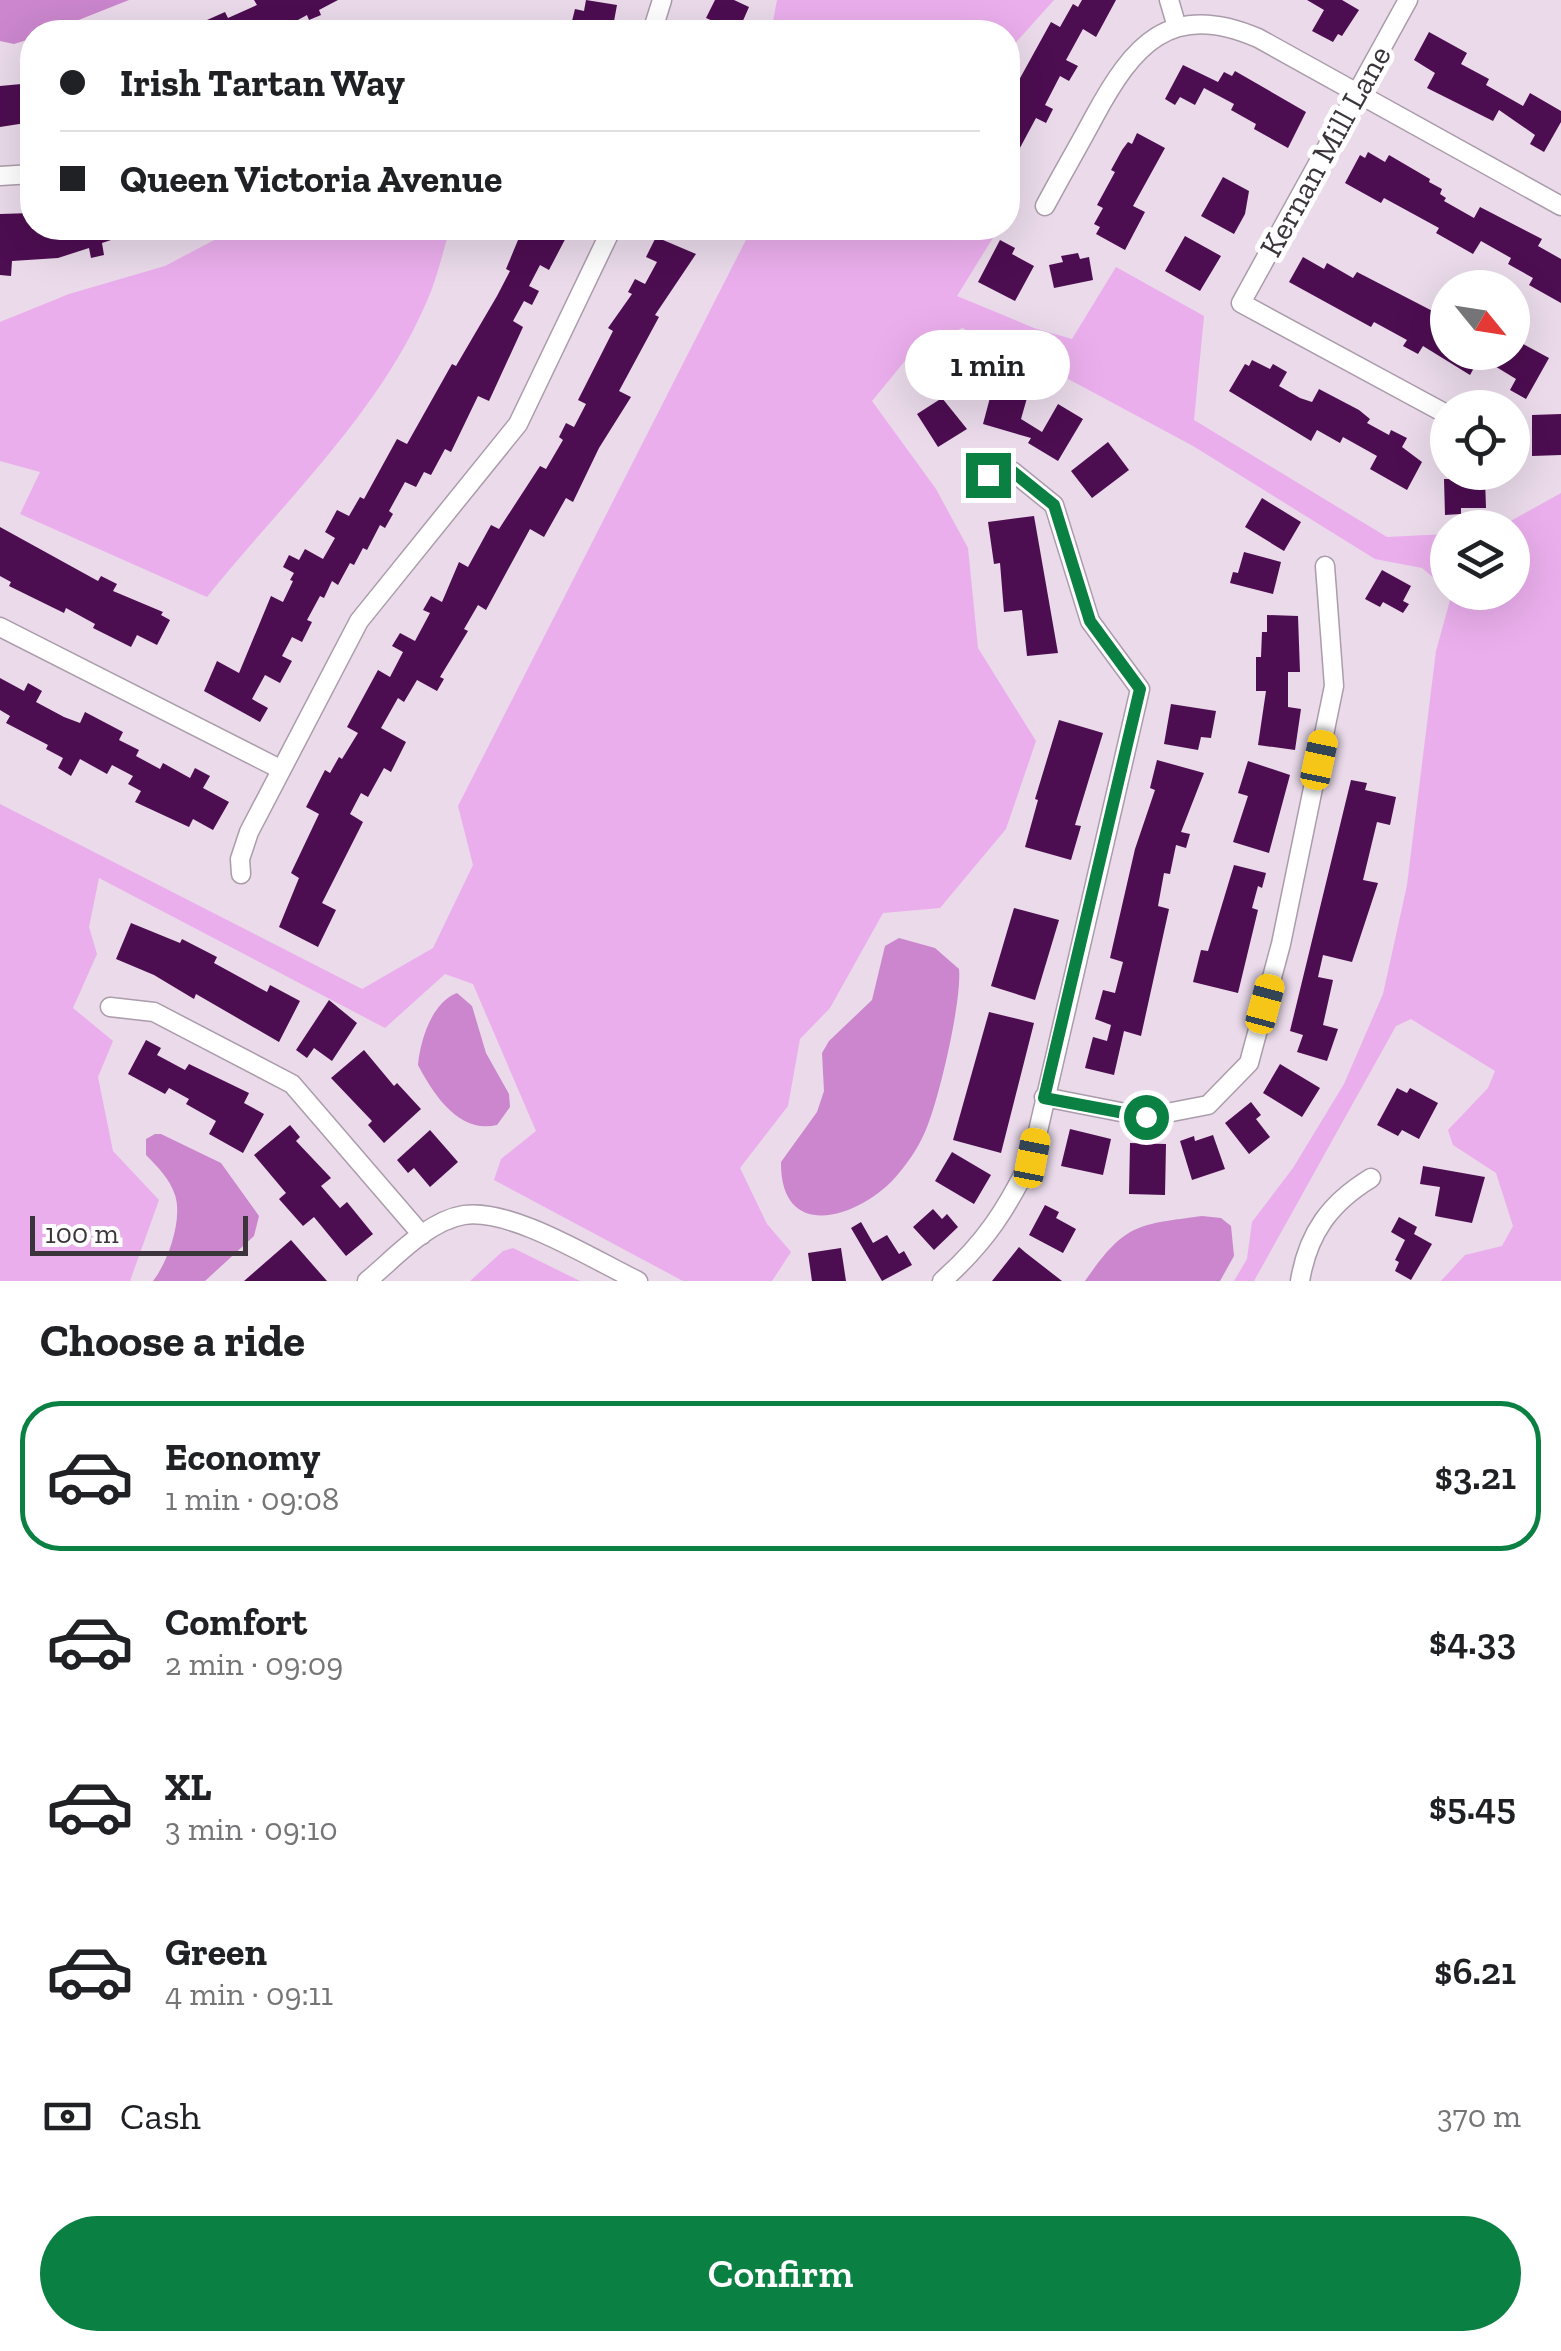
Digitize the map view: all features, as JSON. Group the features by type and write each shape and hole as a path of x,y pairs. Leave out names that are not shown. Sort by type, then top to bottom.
{"street":[{"path":"1170,0 1177,27"},
{"name":"Kernan Mill Lane","path":"1408,0 1241,303 1430,405"},
{"path":"1045,206 1128,59 1157,34 1203,22 1239,29 1561,206"},
{"path":"241,874 243,847 359,621 518,424 606,240"},
{"path":"942,1281 973,1254 1008,1209 1032,1158 1140,689 1090,621 1054,505 1012,471 988,475"},
{"path":"1044,1098 1146,1117 1208,1105 1248,1063 1281,944 1334,686 1325,566"},
{"path":"0,627 280,769"},
{"path":"110,1007 154,1012 292,1084 422,1236"},
{"path":"1300,1281 1310,1242 1338,1198 1371,1178"},
{"path":"367,1281 422,1236 464,1215 518,1222 638,1281"}],"shaded area":[{"path":"0,0 129,0 79,20 20,20 20,42 0,41"},
{"path":"777,0 1054,0 1020,38 1020,20 773,20"},
{"path":"214,240 447,240 427,301 383,382 327,456 207,597 20,514 40,472 0,461 0,322 69,294 165,266"},
{"path":"746,240 992,240 957,296 1034,328 1072,339 1116,267 1204,316 1194,420 1387,537 1430,535 1430,575 1422,568 1375,559 1193,446 1018,352 962,328 909,356 872,401 936,489 968,548 978,648 1036,741 1006,829 940,908 883,913 830,1008 800,1039 788,1106 740,1168 767,1224 791,1252 772,1281 683,1281 494,1180 501,1159 536,1131 473,984 445,974 385,1028 99,878 89,927 97,954 73,1008 113,1041 98,1077 113,1151 159,1200 130,1281 0,1281 0,804 362,989 433,948 473,865 458,806"},
{"path":"1561,493 1561,1281 1441,1281 1465,1255 1502,1246 1513,1226 1496,1173 1453,1145 1448,1130 1488,1088 1495,1071 1411,1019 1396,1026 1254,1281 1234,1281 1247,1259 1252,1222 1293,1168 1344,1084 1383,994 1407,885 1436,651 1447,610 1530,610 1530,510"},
{"path":"899,938 935,948 959,969 954,1024 932,1112 915,1151 884,1188 846,1211 809,1214 794,1205 784,1188 781,1162 817,1112 824,1091 822,1053 829,1041 872,1000 885,946"},
{"path":"457,993 472,1006 486,1053 509,1094 510,1107 497,1125 471,1124 449,1110 418,1065 424,1035 434,1014"},
{"path":"155,1134 221,1163 259,1216 254,1236 205,1281 153,1281 169,1252 177,1216 173,1189 146,1155 146,1139"},
{"path":"1202,1216 1221,1218 1231,1226 1234,1256 1220,1281 1085,1281 1111,1248 1133,1230"},
{"path":"513,1248 580,1281 470,1281 503,1251"}],"building":[{"path":"254,0 338,0 309,20 307,15 298,20 207,20 225,12 228,18 257,5"},
{"path":"586,0 617,5 614,20 572,20 575,9 584,11"},
{"path":"715,0 734,0 749,7 743,20 706,18"},
{"path":"1082,0 1116,0 1096,37 1083,29 1066,60 1078,66 1069,81 1060,76 1045,105 1053,109 1046,123 1036,118 1020,148 1020,78 1051,22 1060,27 1073,4 1078,7"},
{"path":"1307,0 1342,0 1359,10 1342,36 1338,34 1333,42 1312,31 1324,10"},
{"path":"1429,32 1467,53 1461,64 1489,79 1486,85 1523,106 1530,93 1561,111 1561,122 1544,152 1530,144 1535,135 1499,110 1493,121 1427,88 1435,73 1414,60"},
{"path":"1183,65 1218,82 1224,72 1232,76 1235,71 1306,112 1288,148 1254,129 1256,124 1231,110 1234,104 1204,88 1195,105 1180,97 1175,105 1165,99"},
{"path":"20,84 20,124 0,127 0,86"},
{"path":"1137,133 1165,148 1133,206 1145,212 1125,250 1096,234 1100,227 1094,224 1103,208 1097,205 1115,172 1111,170"},
{"path":"1368,152 1385,162 1389,155 1430,179 1442,189 1444,201 1474,218 1480,207 1542,239 1538,246 1561,259 1561,303 1530,286 1530,270 1508,264 1511,258 1481,241 1473,254 1436,233 1439,228 1384,198 1381,203 1345,183 1360,155 1365,158"},
{"path":"1223,177 1249,191 1245,214 1234,234 1201,216"},
{"path":"20,213 20,240 111,240 102,243 104,255 91,258 89,248 58,258 12,261 11,276 0,275 0,214"},
{"path":"1185,236 1221,256 1200,291 1165,271"},
{"path":"518,240 565,240 549,270 540,265 529,286 539,291 532,305 524,301 513,321 523,327 489,401 478,396 451,452 445,449 431,475 424,472 416,487 405,482 389,511 393,514 385,528 380,525 367,550 363,548 354,565 350,563 338,585 332,581 324,598 320,596 307,620 312,622 302,642 292,637 282,656 292,661 280,683 265,675 252,699 268,708 260,722 204,691 217,661 239,673 271,596 283,602 293,581 290,580 294,573 283,567 289,555 299,560 305,549 323,559 335,538 325,532 337,510 349,516 360,497 364,499 397,439 407,444 452,364 456,366 497,296 510,271 506,269"},
{"path":"654,240 696,254 655,315 659,317 619,391 631,397 599,448 573,502 566,498 544,537 530,529 486,610 478,605 464,629 468,631 440,677 444,679 437,691 417,680 404,702 398,698 381,728 406,742 391,772 384,768 368,797 361,793 350,814 363,822 322,903 336,910 318,947 279,927 299,878 291,873 319,814 306,807 325,770 330,773 358,733 347,727 378,670 390,677 403,652 392,646 400,633 415,641 430,613 423,610 431,596 442,602 459,562 468,567 491,525 499,529 540,466 546,469 563,440 559,437 566,423 574,427 586,404 578,400 613,331 608,328 632,294 628,292 635,279 645,284 657,262 646,257"},
{"path":"1000,240 1015,248 1012,254 1034,266 1015,301 978,282"},
{"path":"1078,253 1080,259 1089,257 1093,280 1054,288 1049,265 1063,262 1061,256"},
{"path":"1303,257 1324,269 1327,263 1353,278 1357,272 1430,310 1430,350 1423,346 1418,354 1403,346 1407,340 1374,322 1371,327 1289,282"},
{"path":"1530,348 1549,358 1530,392 1510,390 1516,379 1501,370 1530,370"},
{"path":"1252,360 1270,369 1273,364 1287,372 1279,386 1300,398 1312,402 1319,389 1359,410 1370,419 1367,423 1389,435 1391,430 1407,438 1402,447 1422,462 1407,490 1370,469 1377,456 1343,437 1340,443 1317,430 1311,441 1229,391 1245,364 1249,366"},
{"path":"996,375 1031,384 1021,419 1042,432 1058,404 1083,419 1058,461 1028,443 1031,438 983,424"},
{"path":"942,398 967,429 938,447 917,414"},
{"path":"1561,414 1561,455 1532,456 1532,415"},
{"path":"1108,442 1129,470 1092,498 1071,471"},
{"path":"1444,490 1485,490 1486,508 1445,510"},
{"path":"1262,498 1301,522 1284,551 1245,527"},
{"path":"1034,516 1058,653 1027,656 1022,610 1004,612 1000,563 994,564 988,522"},
{"path":"0,527 98,581 101,576 117,584 113,591 163,612 161,615 170,620 157,645 137,635 131,647 93,628 95,624 66,608 64,613 9,586 11,582 0,576"},
{"path":"1244,552 1281,562 1273,594 1230,583 1233,572 1238,573"},
{"path":"1382,570 1411,586 1403,601 1409,604 1403,613 1383,602 1380,607 1365,599"},
{"path":"1267,615 1298,616 1300,672 1288,672 1288,707 1301,709 1295,750 1258,745 1266,691 1256,691 1256,657 1261,657"},
{"path":"0,678 24,691 28,683 42,691 36,702 64,717 80,723 85,712 123,732 119,740 139,750 136,756 160,769 163,763 190,778 195,768 210,776 203,788 229,802 213,830 193,819 189,827 135,802 141,791 128,784 133,776 112,765 107,774 80,759 71,776 58,768 63,758 46,749 48,745 6,723 10,716 0,710"},
{"path":"1171,704 1216,711 1211,738 1201,737 1198,750 1164,744"},
{"path":"1059,720 1103,733 1075,825 1081,826 1071,860 1025,847"},
{"path":"1157,760 1204,773 1181,832 1190,834 1186,848 1176,845 1170,874 1164,873 1158,906 1169,909 1141,1036 1124,1031 1114,1075 1085,1068 1093,1037 1107,1041 1111,1025 1095,1019 1103,990 1115,993 1123,962 1110,958 1135,849 1155,790 1150,788"},
{"path":"1248,761 1290,775 1269,853 1233,842 1248,796 1238,793"},
{"path":"1351,780 1367,783 1365,790 1396,797 1390,825 1377,822 1363,880 1378,883 1352,962 1323,955 1318,977 1333,980 1323,1025 1338,1029 1327,1061 1297,1052 1303,1035 1290,1031"},
{"path":"1234,865 1266,873 1252,908 1258,910 1238,993 1193,982 1201,950 1208,951"},
{"path":"1014,908 1059,920 1035,1000 991,986"},
{"path":"131,923 180,943 182,939 217,957 214,963 267,992 270,985 300,1001 279,1042 196,994 194,999 154,975 116,959"},
{"path":"329,1000 357,1023 332,1061 314,1048 307,1058 296,1050"},
{"path":"989,1012 1034,1023 1001,1153 953,1140"},
{"path":"146,1040 161,1048 157,1055 185,1070 189,1064 249,1093 244,1103 264,1114 243,1153 209,1134 216,1121 186,1104 189,1099 169,1088 165,1094 128,1074"},
{"path":"364,1050 394,1086 397,1083 421,1109 384,1143 368,1125 372,1121 331,1078"},
{"path":"1280,1064 1320,1088 1302,1117 1263,1093"},
{"path":"1397,1088 1407,1093 1410,1088 1438,1103 1419,1139 1402,1130 1398,1136 1377,1125"},
{"path":"1251,1102 1261,1115 1256,1119 1270,1137 1249,1154 1225,1123"},
{"path":"290,1125 300,1137 296,1141 331,1178 321,1186 340,1208 347,1202 373,1234 346,1256 314,1217 303,1226 279,1199 286,1193 254,1155"},
{"path":"1070,1129 1111,1139 1103,1175 1061,1166"},
{"path":"430,1130 458,1162 430,1187 414,1168 408,1173 397,1160"},
{"path":"1213,1135 1225,1169 1192,1180 1180,1141"},
{"path":"1130,1143 1166,1144 1165,1195 1129,1194"},
{"path":"952,1152 991,1175 974,1204 935,1181"},
{"path":"1423,1166 1485,1177 1472,1223 1435,1216 1440,1187 1420,1184"},
{"path":"1045,1205 1059,1212 1056,1218 1076,1229 1063,1253 1029,1235"},
{"path":"933,1209 942,1219 947,1214 958,1227 934,1250 913,1227"},
{"path":"1399,1217 1417,1227 1414,1234 1432,1244 1411,1280 1395,1271 1399,1262 1395,1260 1405,1240 1391,1232"},
{"path":"861,1222 873,1243 887,1235 912,1265 882,1281 851,1228"},
{"path":"291,1240 327,1281 244,1281"},
{"path":"1019,1247 1026,1253 1062,1281 992,1281"},
{"path":"841,1248 846,1281 812,1281 808,1253"}],"route":[{"path":"988,475 1012,471 1054,505 1090,621 1140,689 1044,1098 1146,1117"}]}
